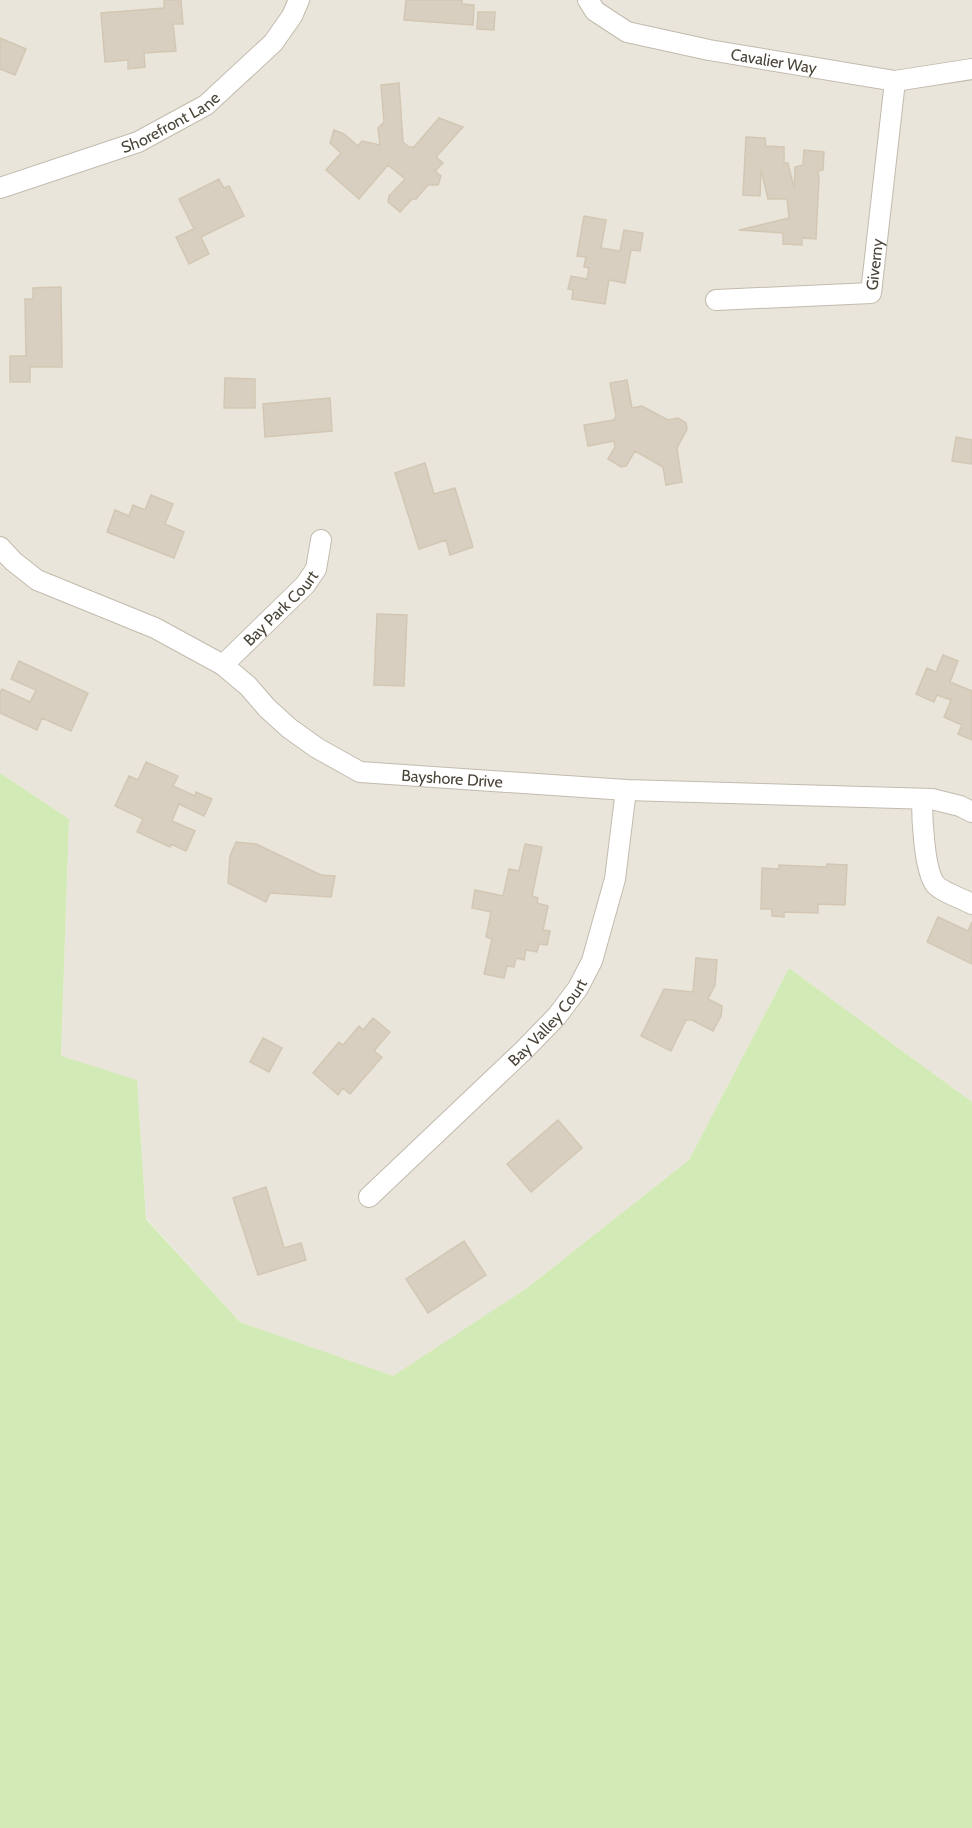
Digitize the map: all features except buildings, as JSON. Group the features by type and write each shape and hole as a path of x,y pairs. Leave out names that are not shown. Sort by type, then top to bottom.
{"street":[{"name":"Shorefront Lane","path":"0,188 138,142 207,105 273,43 292,16 299,0"},
{"name":"Cavalier Way","path":"588,0 594,11 627,32 709,50 896,81 972,69"},
{"name":"Giverny","path":"716,300 870,293 896,81"},
{"name":"Bay Park Court","path":"223,665 305,585 316,569 321,540"},
{"name":"Bayshore Drive","path":"0,547 37,580 155,628 223,665 248,686 289,728 317,748 360,772 626,790 922,799 944,801 972,812"},
{"name":"Bay Valley Court","path":"369,1197 524,1050 557,1016 578,988 592,961 615,879 626,790"},
{"path":"922,799 923,834 932,877 936,885 972,904"}],"shaded area":[{"path":"0,0 972,0 972,1102 789,968 689,1160 527,1288 394,1377 240,1322 146,1218 137,1081 61,1057 69,819 0,773"}],"green space":[{"path":"0,773 69,819 61,1056 137,1080 146,1219 240,1322 393,1376 527,1288 689,1160 789,968 972,1102 972,1828 0,1828"}]}
